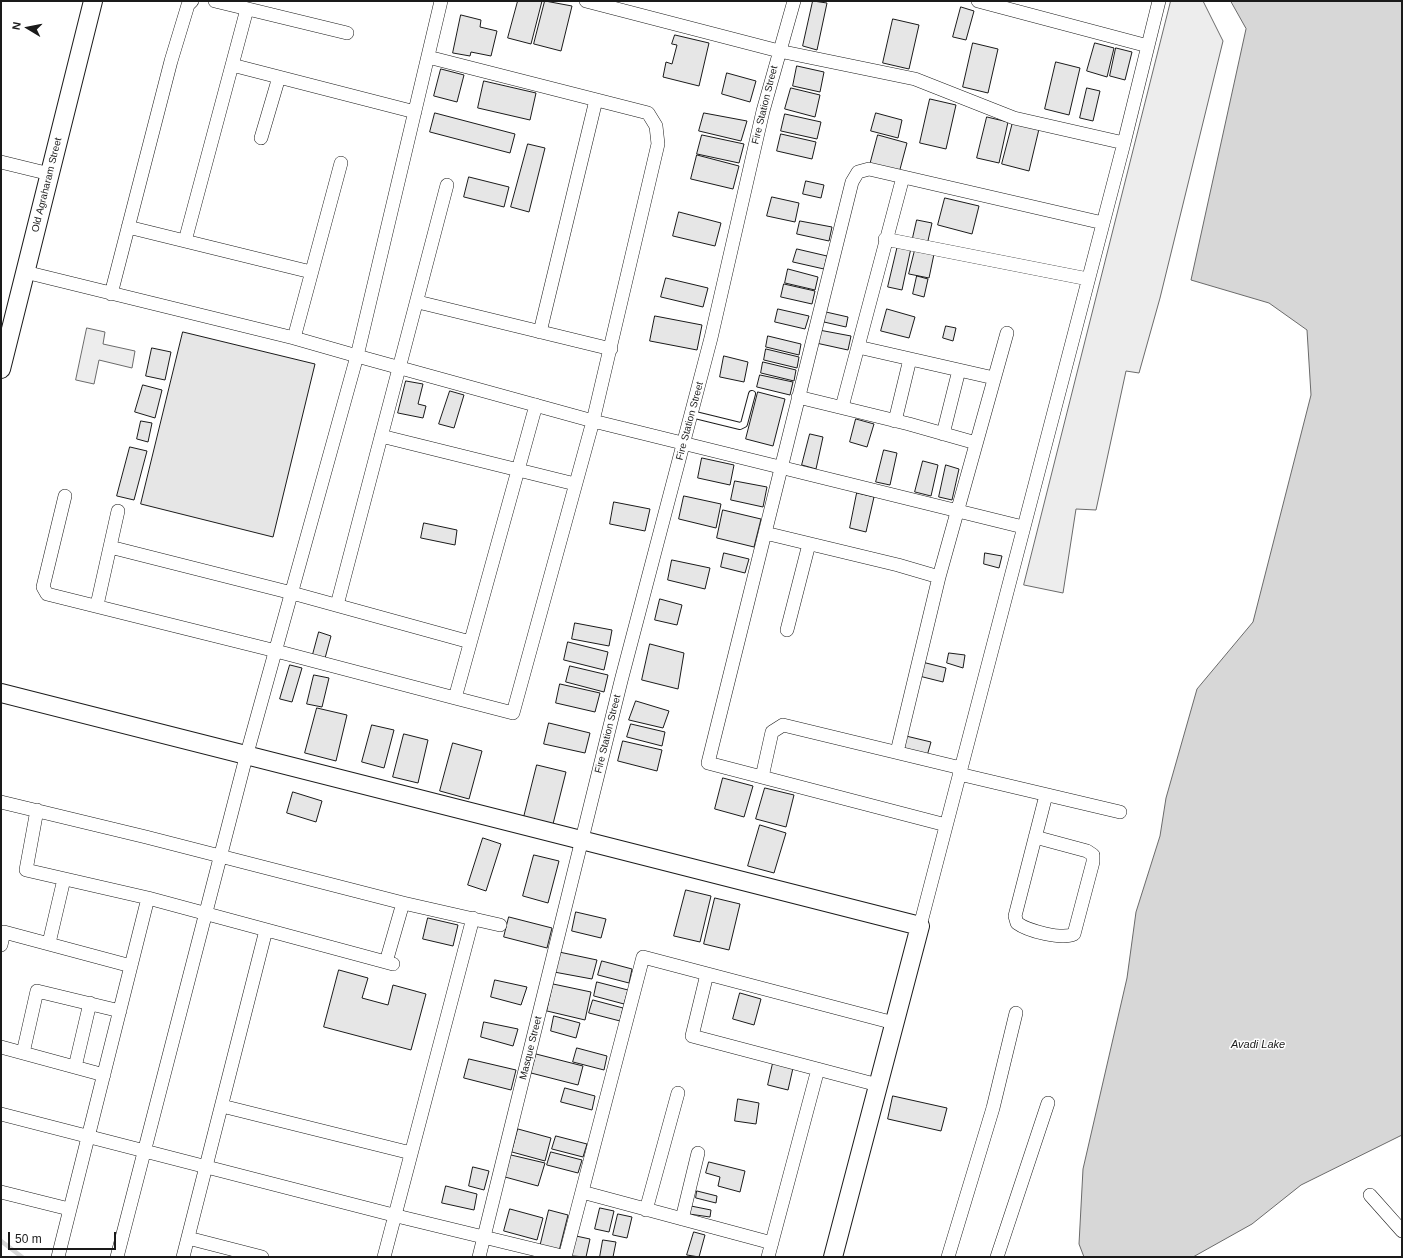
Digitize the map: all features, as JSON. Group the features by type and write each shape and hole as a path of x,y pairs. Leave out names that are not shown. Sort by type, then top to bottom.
{"street":[{"name":"Old Agraharam Street","path":"1,369 93,1"},
{"path":"111,294 171,61 188,5 192,1"},
{"path":"215,1 347,33"},
{"path":"117,1257 246,757 357,356 441,1"},
{"path":"586,1 778,51 916,79 1014,118 1124,143"},
{"name":"Fire Station Street","path":"582,839 621,681 711,338 778,51 794,1"},
{"path":"978,1 1148,46"},
{"path":"834,1257 1124,143 1159,1"},
{"path":"185,241 247,9"},
{"path":"65,496 43,587 47,594 96,605 513,713 593,421 611,349 658,144 656,126 648,113 428,57"},
{"path":"232,64 415,112"},
{"path":"261,138 279,77"},
{"path":"540,332 596,100"},
{"path":"1,162 50,174"},
{"path":"294,338 341,163"},
{"path":"946,825 708,763 852,182 858,172 869,169 1102,224"},
{"path":"842,407 885,239 903,177"},
{"path":"337,605 399,368 418,302 447,185"},
{"path":"128,227 311,272"},
{"path":"885,239 1088,279"},
{"path":"25,272 294,338 593,421 958,510 1024,528"},
{"path":"418,302 611,349"},
{"path":"897,752 938,577 958,510 1006,333"},
{"path":"858,347 994,378"},
{"path":"895,421 910,359"},
{"path":"943,434 959,370"},
{"path":"798,397 842,407 976,443"},
{"path":"455,698 517,469 536,405"},
{"path":"381,436 575,484"},
{"path":"96,605 118,511"},
{"path":"765,533 898,565 938,577"},
{"path":"787,630 809,544"},
{"path":"110,547 292,593 470,642"},
{"path":"1,693 246,757 582,839 920,926"},
{"path":"762,777 772,732 783,725 897,752 1046,795 1120,812"},
{"path":"1035,837 1087,851 1093,855 1093,862 1074,934 1068,937 1024,928 1016,923 1015,916 1035,837 1046,795"},
{"path":"1,802 403,903 500,925"},
{"path":"37,810 26,870 148,898 389,963 403,903"},
{"name":"Masque Street","path":"479,1257 582,839"},
{"path":"49,943 64,879"},
{"path":"58,1257 148,898"},
{"path":"384,1257 473,918"},
{"path":"183,1257 266,930"},
{"path":"1,945 4,932 131,966"},
{"path":"1,1114 394,1215 565,1257 643,957 894,1023"},
{"path":"707,974 692,1036 878,1085"},
{"path":"23,1053 37,991 120,1011"},
{"path":"75,1067 90,1003"},
{"path":"948,1257 993,1108 1016,1013"},
{"path":"1,1047 104,1075"},
{"path":"768,1257 818,1069"},
{"path":"646,1210 678,1093"},
{"path":"997,1257 1048,1103"},
{"path":"222,1106 411,1152"},
{"path":"682,1219 698,1153"},
{"path":"1,1192 69,1209"},
{"path":"582,1192 772,1243"},
{"path":"1370,1195 1402,1231"},
{"path":"188,1238 228,1253 262,1257"}],"lane":[{"path":"691,414 740,426 744,424 752,394"}],"shaded area":[{"path":"1171,1 1203,1 1223,41 1160,298 1139,373 1126,371 1096,510 1076,509 1063,593 1024,585"},
{"path":"87,328 105,332 103,344 135,351 132,368 99,360 94,384 76,380"}],"water":[{"name":"Avadi Lake","path":"1231,1 1402,1 1402,1135 1301,1185 1252,1224 1193,1257 1084,1257 1079,1244 1083,1169 1127,978 1136,912 1160,836 1166,798 1197,689 1253,622 1311,395 1307,330 1269,303 1191,280 1246,29"}],"building":[{"path":"518,1 542,1 531,44 508,38"},
{"path":"545,1 572,6 561,51 534,44"},
{"path":"813,1 827,3 817,50 803,46"},
{"path":"961,7 974,11 966,40 953,37"},
{"path":"461,15 481,20 480,27 497,31 491,56 471,52 470,56 453,53"},
{"path":"893,19 919,25 909,69 883,63"},
{"path":"675,35 709,43 699,86 663,77 666,62 672,64 677,45 672,44"},
{"path":"973,43 998,49 988,93 963,87"},
{"path":"1095,43 1114,48 1107,77 1087,71"},
{"path":"1116,48 1132,52 1125,80 1110,76"},
{"path":"1056,62 1080,68 1069,115 1045,109"},
{"path":"797,66 824,72 820,92 793,86"},
{"path":"441,69 464,75 457,102 434,96"},
{"path":"727,73 756,81 750,102 722,94"},
{"path":"484,81 536,93 530,120 478,108"},
{"path":"791,88 820,95 815,117 785,109"},
{"path":"1087,88 1100,91 1093,121 1080,118"},
{"path":"930,99 956,105 946,149 920,143"},
{"path":"435,113 515,134 510,153 430,132"},
{"path":"704,113 747,121 741,141 699,131"},
{"path":"876,113 902,120 898,138 871,131"},
{"path":"785,114 821,122 817,139 781,131"},
{"path":"987,117 1008,122 999,163 977,158"},
{"path":"1013,122 1039,129 1029,171 1002,164"},
{"path":"781,134 816,142 812,159 777,151"},
{"path":"702,135 744,144 739,163 697,154"},
{"path":"878,135 907,143 899,173 870,165"},
{"path":"528,144 545,148 529,212 511,207"},
{"path":"697,155 739,166 733,189 691,179"},
{"path":"469,177 509,187 504,207 464,197"},
{"path":"806,181 824,185 821,198 803,194"},
{"path":"772,197 799,203 795,222 767,216"},
{"path":"945,198 979,206 972,234 938,225"},
{"path":"679,212 721,223 715,246 673,236"},
{"path":"917,220 932,223 927,245 912,242"},
{"path":"800,221 832,227 829,241 797,234"},
{"path":"898,245 911,248 902,290 888,287"},
{"path":"797,249 827,256 824,269 793,262"},
{"path":"915,250 934,254 929,278 909,274"},
{"path":"788,269 818,277 815,290 785,283"},
{"path":"917,276 928,279 924,297 913,294"},
{"path":"666,278 708,288 703,307 661,297"},
{"path":"784,284 815,291 812,304 781,297"},
{"path":"778,309 809,316 805,329 775,322"},
{"path":"887,309 915,317 909,338 881,331"},
{"path":"826,312 848,317 846,327 824,322"},
{"path":"655,316 702,325 697,350 650,341"},
{"path":"946,326 956,328 953,341 943,338"},
{"path":"819,330 851,336 848,350 816,343"},
{"path":"183,332 315,364 273,537 141,504"},
{"path":"768,336 801,344 799,355 766,347"},
{"path":"152,348 171,352 165,380 146,376"},
{"path":"766,349 799,357 797,368 764,360"},
{"path":"724,356 748,362 744,382 720,377"},
{"path":"763,362 796,370 794,381 761,373"},
{"path":"760,375 793,382 790,395 757,387"},
{"path":"406,381 423,384 418,404 426,406 423,418 398,413"},
{"path":"143,385 162,390 155,418 135,412"},
{"path":"450,391 464,395 454,428 439,424"},
{"path":"758,392 785,399 773,446 746,439"},
{"path":"856,419 874,424 867,447 850,442"},
{"path":"141,421 152,423 148,442 137,439"},
{"path":"810,434 823,437 816,469 802,465"},
{"path":"130,447 147,451 134,500 117,496"},
{"path":"884,450 897,453 890,485 876,482"},
{"path":"702,458 734,465 730,485 698,478"},
{"path":"923,461 938,465 931,496 915,492"},
{"path":"946,465 959,469 952,500 939,497"},
{"path":"735,481 767,487 763,507 731,500"},
{"path":"857,493 874,497 866,532 850,528"},
{"path":"684,496 721,504 716,528 679,519"},
{"path":"614,502 650,509 645,531 610,524"},
{"path":"723,510 761,519 754,547 717,538"},
{"path":"424,523 457,530 455,545 421,538"},
{"path":"724,553 749,559 745,573 721,567"},
{"path":"985,553 1002,556 999,568 984,564"},
{"path":"672,560 710,568 705,589 668,580"},
{"path":"660,599 682,605 677,625 655,620"},
{"path":"575,623 612,630 609,646 572,639"},
{"path":"319,632 331,636 324,662 312,658"},
{"path":"568,642 608,652 604,670 564,660"},
{"path":"650,644 684,653 678,689 642,680"},
{"path":"949,653 965,655 963,668 947,663"},
{"path":"922,662 946,668 943,682 919,676"},
{"path":"290,665 302,668 292,702 280,699"},
{"path":"570,666 608,675 604,692 566,682"},
{"path":"314,675 329,678 322,707 307,704"},
{"path":"560,684 600,693 595,712 556,703"},
{"path":"636,701 669,711 663,728 629,720"},
{"path":"317,708 347,715 336,761 305,753"},
{"path":"549,723 590,733 585,753 544,744"},
{"path":"631,724 665,732 662,746 627,737"},
{"path":"372,725 394,730 384,768 362,762"},
{"path":"404,734 428,740 418,783 393,777"},
{"path":"906,736 931,742 927,756 903,750"},
{"path":"623,741 662,750 657,771 618,761"},
{"path":"453,743 482,751 469,799 440,791"},
{"path":"537,765 566,772 553,824 524,817"},
{"path":"723,778 753,786 744,817 715,809"},
{"path":"765,788 794,795 786,827 756,819"},
{"path":"293,792 322,801 316,822 287,813"},
{"path":"760,825 786,833 774,873 748,866"},
{"path":"483,838 501,844 486,891 468,885"},
{"path":"534,855 559,861 548,903 523,896"},
{"path":"686,890 711,896 700,942 674,936"},
{"path":"715,898 740,904 729,950 704,944"},
{"path":"576,912 606,919 601,938 572,931"},
{"path":"509,917 552,928 547,948 504,937"},
{"path":"428,918 458,925 453,946 423,939"},
{"path":"559,952 597,960 592,979 554,972"},
{"path":"602,961 632,969 629,983 598,975"},
{"path":"339,970 368,978 362,998 388,1005 393,985 426,994 411,1050 324,1027"},
{"path":"495,980 527,987 521,1005 491,997"},
{"path":"597,982 628,990 624,1004 594,996"},
{"path":"553,984 591,992 585,1020 547,1011"},
{"path":"740,993 761,999 754,1025 733,1019"},
{"path":"593,1000 623,1008 620,1021 589,1013"},
{"path":"554,1016 580,1023 576,1038 551,1031"},
{"path":"484,1022 518,1029 513,1046 481,1037"},
{"path":"577,1048 607,1056 604,1070 573,1062"},
{"path":"536,1054 583,1066 578,1085 531,1073"},
{"path":"469,1059 516,1070 511,1090 464,1078"},
{"path":"773,1063 793,1068 788,1090 768,1085"},
{"path":"565,1088 595,1096 592,1110 561,1102"},
{"path":"893,1096 947,1108 941,1131 888,1119"},
{"path":"738,1099 759,1103 756,1124 735,1121"},
{"path":"518,1129 551,1138 545,1161 512,1152"},
{"path":"556,1136 587,1144 583,1157 552,1149"},
{"path":"551,1152 582,1160 578,1173 547,1165"},
{"path":"511,1155 545,1163 538,1186 505,1177"},
{"path":"709,1162 745,1171 740,1192 718,1186 720,1177 706,1173"},
{"path":"473,1167 489,1171 484,1190 469,1186"},
{"path":"446,1186 477,1194 474,1210 442,1203"},
{"path":"697,1191 717,1196 716,1203 696,1198"},
{"path":"691,1206 711,1210 710,1217 689,1214"},
{"path":"600,1208 614,1211 609,1232 595,1229"},
{"path":"510,1209 543,1218 537,1240 504,1231"},
{"path":"549,1210 568,1215 559,1251 540,1247"},
{"path":"618,1214 632,1217 627,1238 613,1235"},
{"path":"694,1232 705,1235 699,1257 687,1255"},
{"path":"576,1236 590,1239 586,1257 572,1256"},
{"path":"603,1240 616,1242 613,1257 600,1257"}],"waterway":[{"path":"1,1241 22,1257"}]}
